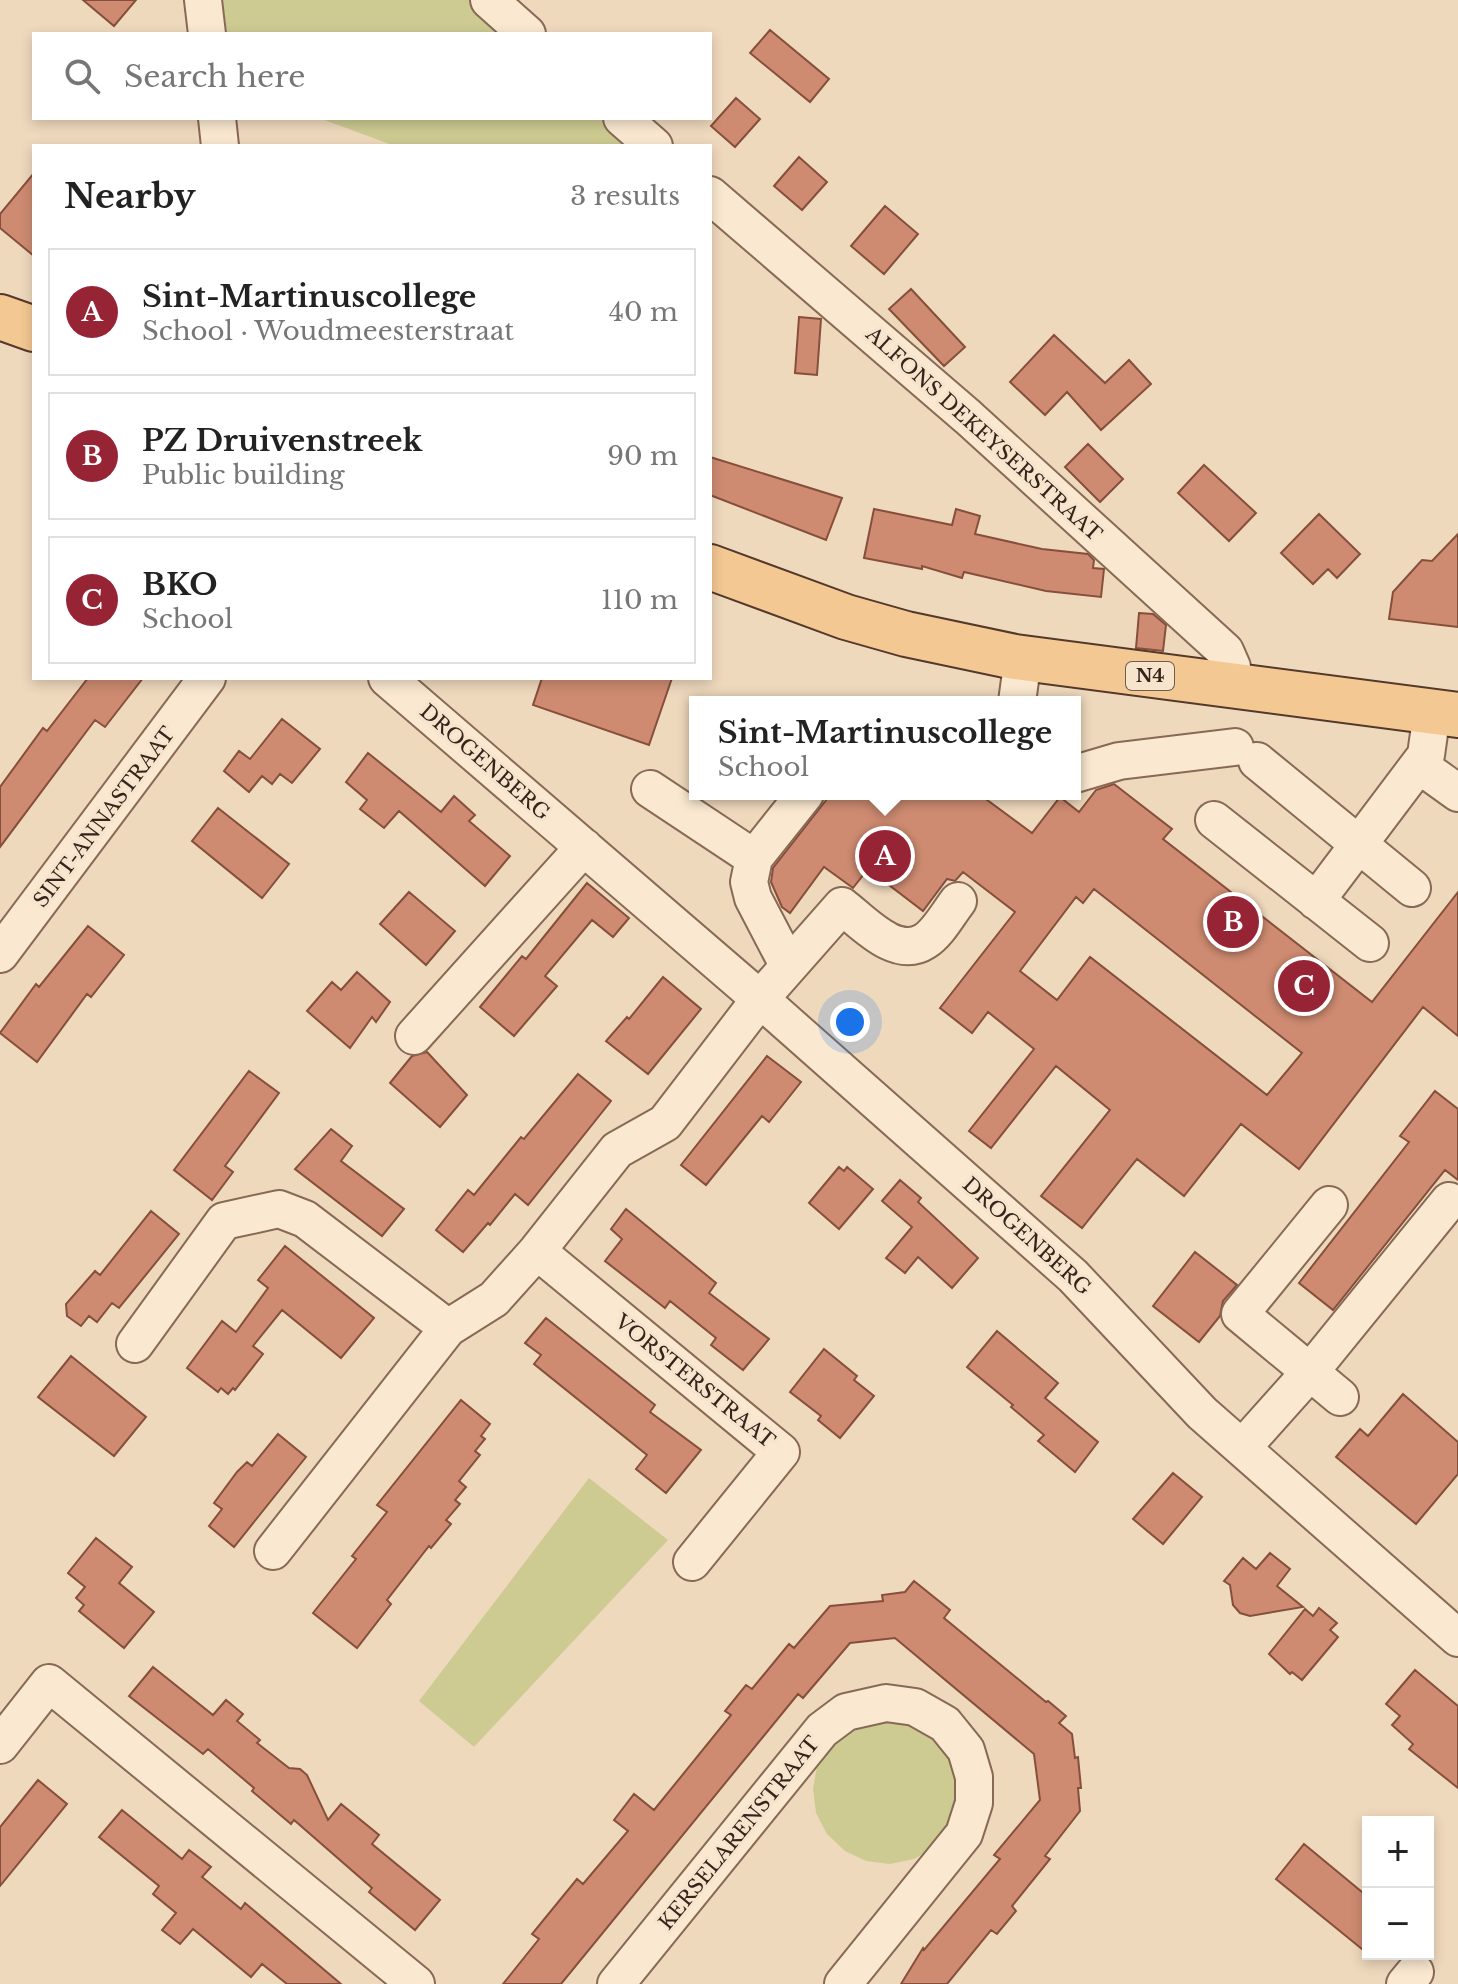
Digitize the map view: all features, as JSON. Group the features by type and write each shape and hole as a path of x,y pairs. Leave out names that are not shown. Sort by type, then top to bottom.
{"main road":[{"path":"0,317 32,328"},
{"name":"N4","path":"712,568 846,617 906,634 1023,658 1445,714"}],"street":[{"path":"203,0 207,32"},
{"path":"489,0 525,32"},
{"path":"217,120 220,144"},
{"path":"624,120 652,144"},
{"name":"ALFONS DEKEYSERSTRAAT","path":"712,197 968,417 1225,651 1231,659 1233,687"},
{"path":"1018,696 1023,658"},
{"name":"SINT-ANNASTRAAT","path":"0,954 206,680"},
{"name":"DROGENBERG","path":"389,680 760,999 1073,1276 1202,1413 1458,1638"},
{"path":"1316,901 1426,755 1445,714"},
{"path":"1081,772 1119,761 1246,754 1412,888"},
{"path":"1419,765 1458,793"},
{"path":"650,789 754,858"},
{"path":"788,965 753,898 749,882 754,858 800,800"},
{"path":"1214,820 1370,943"},
{"path":"414,1036 584,847"},
{"path":"273,1551 448,1328 494,1299 537,1251 617,1150 665,1123 760,999 842,906 888,941 904,946 924,942 958,901"},
{"path":"1242,1448 1310,1372 1449,1201"},
{"path":"1329,1205 1240,1314 1340,1397"},
{"path":"135,1344 224,1221 279,1209 305,1219 448,1328"},
{"name":"VORSTERSTRAAT","path":"537,1251 781,1452 692,1562"},
{"path":"0,1745 49,1683 416,1984"},
{"name":"KERSELARENSTRAAT","path":"616,1984 822,1730 846,1712 886,1703 915,1707 945,1724 966,1750 974,1777 974,1803 964,1834 843,1984"}],"shaded area":[{"path":"223,0 479,0 515,32 227,32"},
{"path":"324,120 616,120 644,144 390,144"},
{"path":"589,1478 668,1540 474,1747 419,1701"},
{"path":"871,1718 919,1724 954,1758 959,1807 935,1847 914,1859 890,1864 866,1861 845,1851 827,1834 816,1813 813,1789 817,1766 829,1744 847,1728"}],"building":[{"path":"83,0 136,0 114,26"},
{"path":"770,30 829,79 810,102 750,53"},
{"path":"736,98 760,119 735,147 711,126"},
{"path":"799,157 827,182 802,210 774,186"},
{"path":"32,175 32,254 0,228 0,214"},
{"path":"885,206 918,234 884,274 851,246"},
{"path":"911,289 965,347 944,366 889,309"},
{"path":"799,317 821,319 817,375 795,373"},
{"path":"1054,335 1105,383 1129,360 1151,384 1101,430 1067,392 1045,415 1010,382"},
{"path":"1088,444 1123,479 1100,502 1065,467"},
{"path":"712,458 842,498 826,540 712,496"},
{"path":"1204,465 1256,513 1229,541 1178,493"},
{"path":"874,509 952,525 956,509 980,516 975,534 1042,549 1088,554 1094,560 1093,568 1104,569 1101,597 1046,591 964,572 962,578 922,566 922,569 864,558"},
{"path":"1319,514 1360,554 1337,578 1328,569 1313,584 1281,553"},
{"path":"1458,534 1458,627 1389,619 1393,592 1422,560 1432,561"},
{"path":"1139,613 1153,614 1166,625 1163,651 1136,648"},
{"path":"86,680 141,680 105,727 95,720 0,847 0,787 43,728 47,731"},
{"path":"541,680 671,680 649,745 533,705"},
{"path":"282,719 320,749 292,783 280,774 272,784 262,776 249,792 224,771 239,751 250,759"},
{"path":"368,753 441,812 454,796 475,815 469,821 510,856 485,886 399,811 384,828 360,809 367,800 346,782"},
{"path":"1114,784 1172,829 1163,839 1372,1002 1458,892 1458,1036 1423,1007 1299,1169 1241,1124 1184,1196 1137,1159 1082,1228 1041,1196 1110,1110 1056,1066 991,1148 969,1131 1034,1049 988,1012 972,1033 940,1008 1015,912 963,872 955,881 947,879 923,911 868,869 853,888 824,867 790,913 782,907 771,882 773,868 826,800 987,800 1032,833 1058,800 1064,800 1079,812 1096,790","holes":["1094,889 1302,1053 1267,1095 1090,957 1057,1000 1020,971 1076,897 1083,903"]},
{"path":"218,808 289,864 262,898 192,841"},
{"path":"587,883 629,918 613,937 592,920 545,976 557,986 514,1036 480,1007 522,956 526,959"},
{"path":"409,892 455,931 426,965 380,924"},
{"path":"88,926 124,955 91,997 87,994 37,1062 0,1033 36,984 39,987"},
{"path":"357,972 390,1002 376,1022 372,1017 350,1048 307,1011 332,982 341,990"},
{"path":"663,977 701,1009 648,1074 606,1041 627,1017 629,1019"},
{"path":"427,1052 467,1095 440,1127 390,1083 412,1056"},
{"path":"767,1056 801,1082 769,1122 762,1116 706,1185 681,1165"},
{"path":"249,1071 279,1093 225,1166 233,1172 212,1200 174,1170"},
{"path":"578,1074 611,1101 528,1205 515,1194 463,1252 436,1230 468,1190 474,1195"},
{"path":"1435,1091 1458,1109 1458,1180 1445,1170 1333,1310 1299,1283 1409,1142 1400,1136"},
{"path":"331,1129 352,1146 341,1161 404,1209 382,1236 295,1169"},
{"path":"839,1167 844,1171 847,1167 873,1189 839,1229 809,1203"},
{"path":"900,1180 921,1198 918,1202 978,1258 952,1288 918,1257 905,1273 886,1258 912,1227 882,1201"},
{"path":"626,1209 716,1283 709,1293 769,1339 743,1370 711,1345 716,1338 670,1301 665,1308 605,1261 622,1239 611,1229"},
{"path":"151,1211 179,1234 119,1308 112,1303 97,1322 89,1316 81,1326 67,1316 66,1304 95,1271 100,1275"},
{"path":"285,1246 374,1318 341,1358 282,1310 253,1346 263,1354 235,1390 233,1388 228,1394 221,1388 218,1392 187,1368 222,1321 236,1332 268,1288 258,1280"},
{"path":"1195,1252 1237,1285 1223,1301 1220,1316 1199,1342 1153,1306"},
{"path":"546,1318 655,1405 650,1412 701,1450 666,1493 636,1469 647,1455 534,1364 541,1355 525,1343"},
{"path":"997,1331 1058,1383 1045,1398 1098,1442 1075,1472 1038,1441 1044,1435 967,1367"},
{"path":"824,1349 857,1376 854,1380 874,1396 840,1438 818,1420 821,1416 790,1392"},
{"path":"71,1356 146,1417 114,1456 38,1397"},
{"path":"1403,1394 1458,1442 1458,1474 1416,1524 1336,1457 1360,1429 1368,1436"},
{"path":"461,1400 490,1424 481,1436 485,1439 475,1451 480,1455 459,1481 466,1487 455,1500 460,1504 446,1520 451,1524 431,1548 429,1546 387,1600 391,1604 357,1648 313,1613 356,1559 352,1556 387,1512 377,1505"},
{"path":"278,1434 306,1457 234,1547 209,1526 222,1509 214,1503 237,1472 247,1462 252,1466"},
{"path":"1173,1473 1202,1497 1163,1544 1133,1519"},
{"path":"96,1538 132,1567 119,1583 154,1612 124,1648 79,1611 84,1605 76,1598 85,1587 68,1573"},
{"path":"1270,1553 1290,1569 1277,1586 1303,1607 1250,1616 1240,1613 1233,1605 1230,1585 1224,1581 1243,1558 1256,1569"},
{"path":"914,1581 950,1610 944,1618 1066,1716 1059,1723 1072,1734 1081,1788 1078,1788 1080,1811 1045,1856 1050,1859 1012,1906 1016,1911 997,1934 991,1930 947,1984 901,1984 923,1948 1000,1859 994,1855 1040,1800 1034,1754 895,1638 850,1643 803,1698 798,1694 561,1984 503,1984 539,1939 532,1934 577,1879 583,1884 628,1831 614,1820 634,1794 654,1810 731,1715 725,1711 746,1685 752,1689 789,1644 794,1648 830,1606 883,1601 882,1595 905,1592"},
{"path":"1319,1608 1337,1623 1330,1630 1338,1637 1302,1680 1292,1672 1290,1674 1269,1654 1305,1609 1313,1616"},
{"path":"153,1667 213,1715 226,1700 243,1714 237,1721 260,1740 257,1743 289,1768 300,1769 307,1775 328,1820 341,1804 379,1835 372,1844 440,1900 415,1930 369,1892 372,1888 294,1820 291,1824 252,1791 254,1788 208,1749 203,1754 129,1696"},
{"path":"1415,1670 1458,1706 1458,1788 1409,1749 1413,1744 1392,1725 1400,1716 1386,1704"},
{"path":"38,1780 67,1804 0,1886 0,1827"},
{"path":"122,1810 182,1859 189,1850 211,1867 202,1877 241,1909 245,1903 341,1984 287,1984 262,1964 251,1977 193,1929 180,1944 162,1930 176,1913 153,1894 159,1886 99,1837"},
{"path":"1304,1844 1362,1892 1362,1949 1276,1879"}],"place":[{"name":"Sint-Martinuscollege","path":"885,856"},
{"name":"PZ Druivenstreek","path":"1233,922"},
{"name":"BKO","path":"1304,986"}]}
